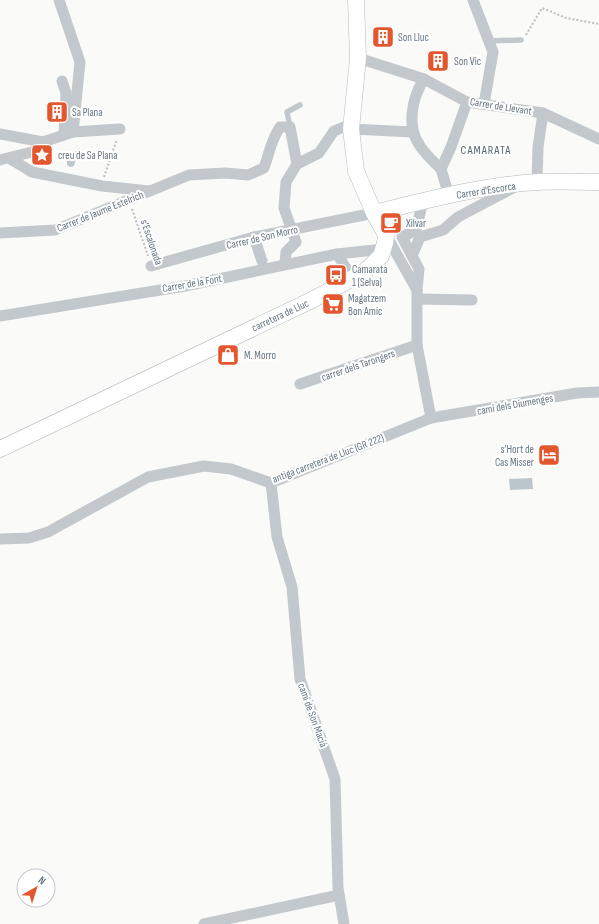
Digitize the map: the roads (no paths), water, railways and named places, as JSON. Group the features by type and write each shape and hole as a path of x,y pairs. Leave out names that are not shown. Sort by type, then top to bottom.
{"main road":[{"path":"356,0 358,58 351,127 356,171 385,242"},
{"name":"Carrer d'Escorca","path":"374,213 423,201 499,187 537,182 599,182"},
{"name":"carretera de Lluc","path":"0,449 353,279 376,262 385,242"}],"street":[{"path":"59,0 80,62 69,134"},
{"path":"473,0 493,52 484,104"},
{"name":"Carrer de Llevant","path":"358,58 424,79 467,102 543,113 599,139"},
{"path":"424,79 416,91 413,111 413,132 420,147 441,169 448,196"},
{"path":"62,81 66,93 69,134"},
{"path":"441,169 451,147 467,102"},
{"path":"537,182 538,147 543,113"},
{"path":"290,126 297,164"},
{"name":"Carrer de Jaume Estelrich","path":"0,233 54,230 189,175 225,173 248,175 264,168 269,156 272,139 280,127 290,126"},
{"path":"285,264 286,252 296,242 284,208 286,182 297,164 319,153 334,131 351,127 413,132"},
{"path":"5,136 42,142 69,134 120,129"},
{"path":"5,159 36,151 42,142"},
{"path":"5,159 32,172 102,186 152,191"},
{"path":"412,256 420,237 443,230 458,217 520,185"},
{"path":"423,201 416,230 402,237 419,269 417,345 431,418"},
{"name":"Carrer de Son Morro","path":"151,266 254,237 374,213"},
{"path":"254,237 262,261"},
{"path":"385,242 418,295"},
{"name":"Carrer de la Font","path":"0,316 185,286 385,242"},
{"path":"336,254 353,279"},
{"path":"418,295 472,300"},
{"name":"carrer dels Tarongers","path":"300,384 417,345"},
{"name":"camí dels Diumenges","path":"431,418 577,393 599,392"},
{"name":"antiga carretera de Lluc (GR 222)","path":"0,539 29,538 48,532 148,477 204,466 231,469 271,483 431,418"},
{"name":"camí de Son Macià","path":"271,483 277,537 292,587 300,679 335,779 339,895 344,924"},
{"path":"204,924 339,895"}],"lane":[{"path":"489,41 521,40"},
{"path":"290,126 288,112 300,105"}],"place":[{"name":"Son Lluc","path":"383,37"},
{"name":"Son Vic","path":"438,61"},
{"name":"Sa Plana","path":"57,112"},
{"name":"creu de Sa Plana","path":"42,155"},
{"name":"Xilvar","path":"391,223"},
{"name":"Camarata 1 (Selva)","path":"336,275"},
{"name":"Magatzem Bon Amic","path":"333,304"},
{"name":"M. Morro","path":"228,355"},
{"name":"s’Hort de Cas Misser","path":"549,455"}],"district":[{"name":"CAMARATA","path":"486,150"}]}
